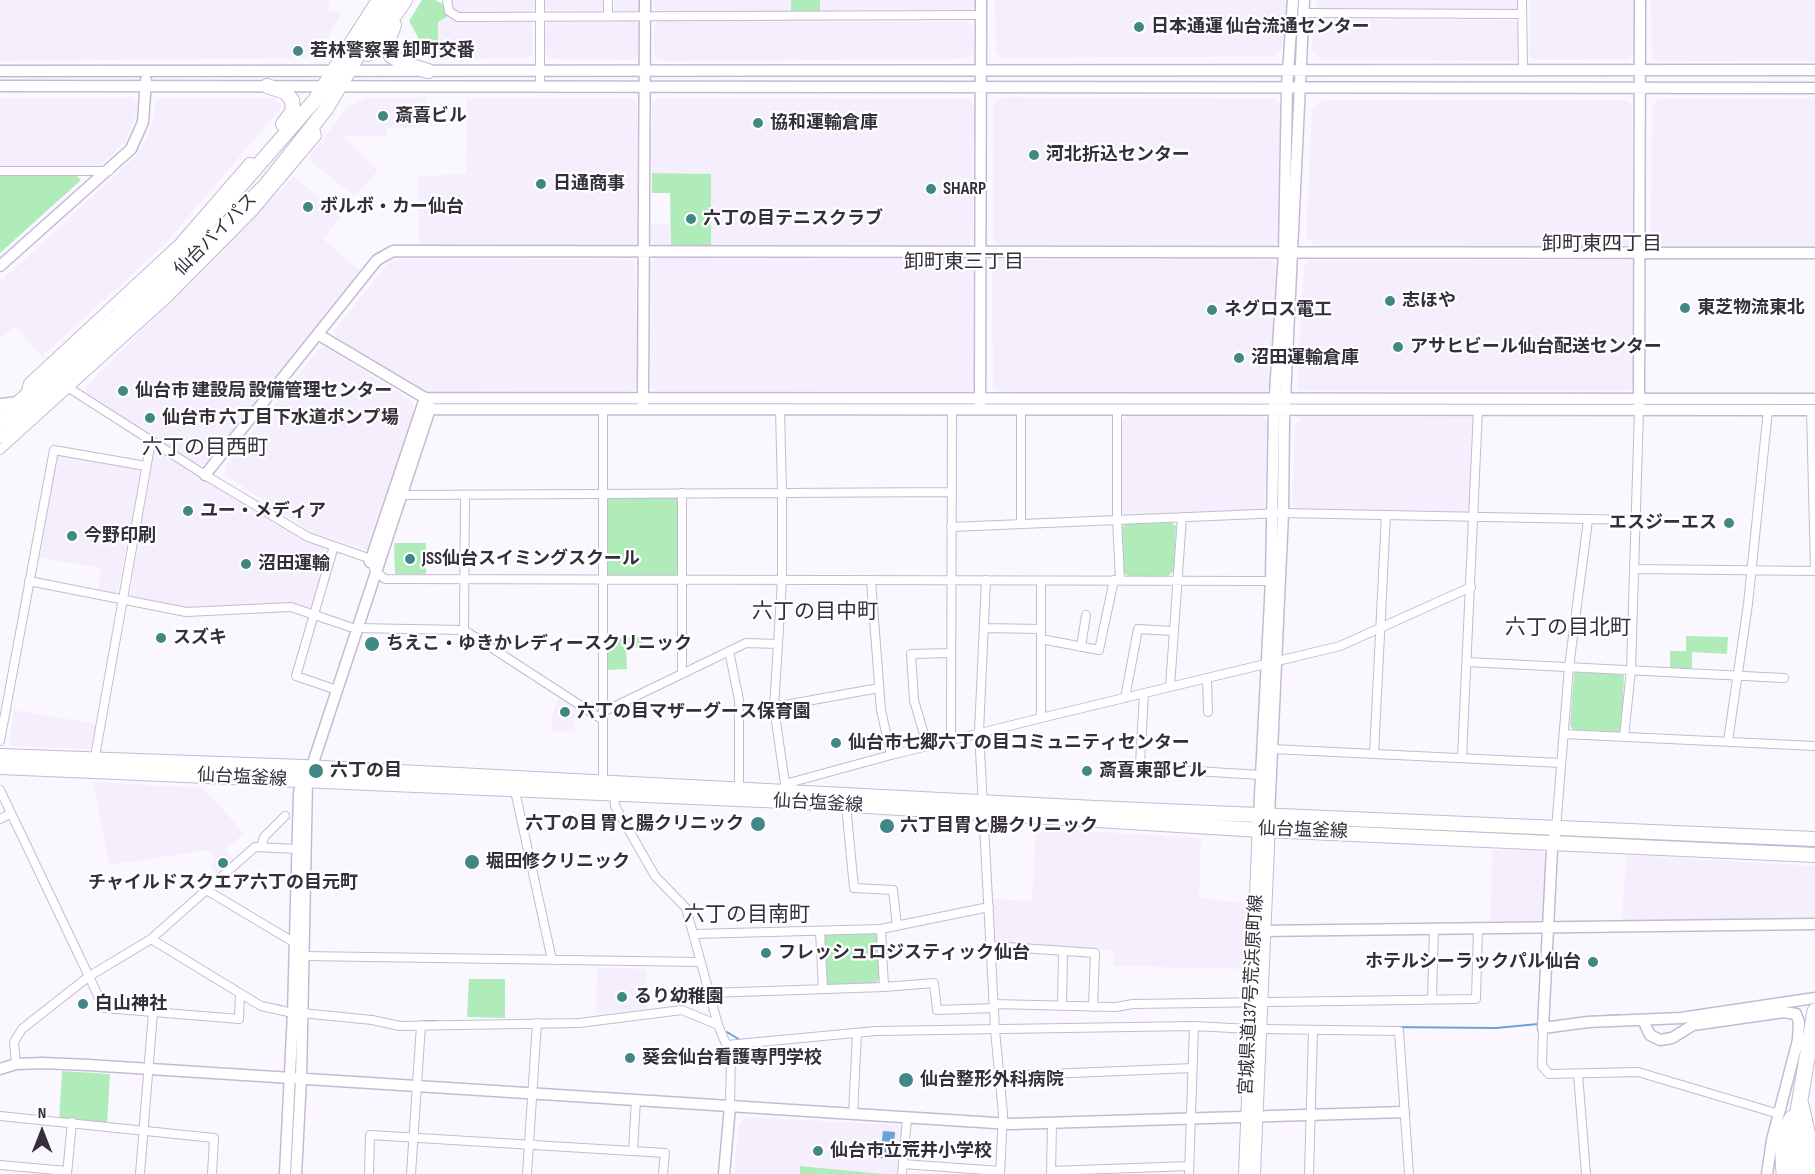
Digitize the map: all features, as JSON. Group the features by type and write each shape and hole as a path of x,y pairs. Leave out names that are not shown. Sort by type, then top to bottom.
{"highway":[{"path":"1800,1174 1794,1135 1815,1011"},
{"path":"1801,1102 1815,1173"},
{"path":"1784,1174 1782,1137 1801,1102"},
{"path":"1790,1174 1785,1136 1801,1102"},
{"path":"1795,1174 1790,1136 1801,1102"},
{"path":"1801,1102 1799,1135 1804,1174"},
{"path":"1801,1102 1810,1174"},
{"path":"1815,1109 1813,1115 1815,1130"}],"main road":[{"name":"仙台バイパス","path":"0,419 119,314 206,225 264,159 324,85 378,0"},
{"name":"仙台バイパス","path":"0,436 65,386 249,202 314,125 400,1"},
{"path":"400,1 388,39 388,49 396,61 428,71"},
{"path":"264,159 271,140 294,107 292,100 285,92 267,86"},
{"name":"仙台塩釜線","path":"0,756 94,766"},
{"name":"仙台塩釜線","path":"0,768 94,766 603,783 740,789 984,808 1264,823 1554,835 1815,839"},
{"name":"仙台塩釜線","path":"306,774 515,791 614,795 785,792 846,805 984,808"},
{"name":"宮城県道137号荒浜原町線","path":"1245,1174 1251,1117 1264,823"},
{"name":"仙台塩釜線","path":"1554,835 1815,855"},
{"name":"宮城県道137号荒浜原町線","path":"1251,1117 1254,1174"}],"street":[{"path":"447,0 449,11 458,17 981,15"},
{"path":"540,0 540,87"},
{"path":"608,0 609,16"},
{"path":"643,409 645,0"},
{"path":"981,0 981,410"},
{"path":"1293,0 1295,69"},
{"path":"1264,823 1261,775 1272,663 1293,87 1304,0"},
{"path":"1522,0 1523,70"},
{"path":"1624,737 1635,568 1640,398 1640,0"},
{"path":"1304,13 1522,14"},
{"path":"0,266 126,154 138,137 143,122 146,70"},
{"path":"0,71 1815,70"},
{"path":"0,86 1815,88"},
{"path":"0,171 109,171"},
{"path":"205,475 320,335 377,260 393,251 1815,253"},
{"path":"320,335 425,398 980,398 1478,410 1813,410 1815,571 1635,568"},
{"path":"0,450 65,386 308,537 371,559"},
{"path":"298,1013 296,943 298,849 306,774 331,688 375,571 430,409 425,398"},
{"path":"296,1174 295,1079 303,956 306,774 353,628 371,559 425,398"},
{"path":"430,409 1117,410 1280,404 1640,398 1815,399"},
{"path":"0,404 22,400"},
{"path":"603,409 601,494 603,783"},
{"path":"780,410 782,580 774,707 785,792 891,754 1340,646 1470,586"},
{"path":"951,739 952,410"},
{"path":"1021,410 1021,524"},
{"path":"984,628 1041,634 1081,647 1099,650 1117,580 1117,410"},
{"path":"1462,758 1478,410"},
{"path":"1728,741 1768,410"},
{"path":"94,766 151,441"},
{"path":"0,741 54,450 146,466"},
{"path":"401,495 951,492"},
{"path":"682,493 682,673"},
{"path":"464,630 465,495"},
{"path":"1264,823 1272,750 1271,581 1278,514"},
{"path":"951,527 1278,514 1474,515 1637,520"},
{"path":"1374,754 1386,515"},
{"path":"1170,687 1182,517"},
{"path":"1588,520 1569,667 1554,835 1542,1066 1545,1072 1578,1074 1638,1072 1779,1114"},
{"path":"331,688 296,676 334,546"},
{"path":"371,559 375,571 385,579 1271,581"},
{"path":"871,580 881,710 891,754"},
{"path":"903,1164 1000,1172 1003,1124 995,1030 979,732 986,580"},
{"path":"1041,580 1041,718"},
{"path":"29,581 186,612 291,607 353,628 464,630 603,716"},
{"path":"1081,647 1086,615"},
{"path":"1125,698 1138,629 1173,631"},
{"path":"603,716 682,673 746,644 778,644"},
{"path":"729,651 739,700 740,789"},
{"path":"927,745 914,700 911,654 951,653"},
{"path":"1467,662 1784,678"},
{"path":"1207,678 1208,712"},
{"path":"774,707 879,688"},
{"path":"1144,694 1140,763 1145,768 1261,775"},
{"path":"1564,734 1815,746"},
{"path":"1272,750 1561,763"},
{"path":"0,790 104,1008 239,1019 240,995"},
{"path":"515,791 552,960"},
{"path":"614,795 615,806 655,876 683,902 718,1025 727,1045 733,1069 724,1174"},
{"path":"846,805 854,888 893,890 897,926"},
{"path":"0,819 10,814"},
{"path":"261,848 264,837 285,816"},
{"path":"15,1065 16,1035 88,977 152,939 255,847 298,849"},
{"path":"208,891 296,943"},
{"path":"693,934 881,929 989,907"},
{"path":"1259,931 1815,924"},
{"path":"1432,999 1434,928"},
{"path":"710,993 934,983 937,1010 994,1006 1256,1004 1476,999 1478,928"},
{"path":"881,929 884,987"},
{"path":"820,931 823,989"},
{"path":"152,939 261,1006 298,1013 372,1020 400,1026 579,1023 682,1010 718,1025"},
{"path":"991,946 1095,953 1093,1006"},
{"path":"1062,1006 1063,951"},
{"path":"303,956 699,962"},
{"path":"1543,1028 1588,1022 1681,1018 1815,998"},
{"path":"140,1174 153,1012"},
{"path":"1643,1020 1654,1039 1666,1040 1693,1025 1784,1012 1796,1014 1799,1022 1798,1040 1765,1173"},
{"path":"527,1174 537,1023"},
{"path":"411,1174 421,1025"},
{"path":"727,1045 857,1033 1194,1026 1255,1029 1399,1030 1409,1174"},
{"path":"1052,1123 1051,1172 1189,1170 1194,1026"},
{"path":"1310,1174 1313,1030"},
{"path":"853,1114 857,1033"},
{"path":"0,1069 15,1065 42,1063 1003,1124 1404,1112"},
{"path":"999,1076 1193,1068"},
{"path":"1578,1074 1586,1174"},
{"path":"285,1174 295,1079"},
{"path":"633,1151 636,1101"},
{"path":"0,1116 214,1138 212,1174"},
{"path":"902,1174 907,1118"},
{"path":"0,1165 67,1173 72,1122"},
{"path":"369,1174 370,1135 665,1153 663,1174"}],"shaded area":[{"path":"0,0 330,0 327,9 341,14 316,57 313,58 0,61"},
{"path":"448,0 535,0 535,9 532,12 458,12 452,10"},
{"path":"545,0 604,0 604,9 601,12 545,13"},
{"path":"614,0 639,0 639,11 617,11 614,8"},
{"path":"653,0 791,0 791,12 662,13 653,6"},
{"path":"820,0 977,0 976,6 969,11 820,12"},
{"name":"日本通運 仙台流通センター","path":"995,0 1290,0 1288,42 1275,56 1002,58 996,52"},
{"path":"1316,0 1521,0 1521,5 1516,10 1320,10 1316,8"},
{"path":"1530,0 1635,0 1635,53 1628,59 1537,60 1529,56"},
{"path":"1651,0 1815,0 1815,61 1659,61 1652,57"},
{"path":"450,15 457,20 532,22 533,54 528,58 438,59 438,22"},
{"path":"1318,19 1514,20 1520,24 1521,55 1516,61 1323,60 1312,52 1313,26"},
{"path":"634,21 638,24 638,56 631,60 551,59 545,53 545,26 549,22"},
{"path":"658,21 967,22 973,27 974,53 966,59 664,61 654,57 654,27"},
{"path":"426,97 426,127 387,129 387,136 344,136 378,170 355,196 308,159 348,106 367,98"},
{"path":"1002,97 1275,99 1281,105 1278,240 1272,247 1001,247 993,239 993,104"},
{"path":"0,98 132,98 137,103 137,112 125,142 100,166 0,168"},
{"path":"159,98 274,98 282,107 163,246 42,356 15,326 0,339 0,282 135,157 147,139 155,112 155,103"},
{"path":"467,98 631,98 637,105 637,242 632,246 419,246 418,177 466,173"},
{"path":"659,98 969,99 974,105 973,238 968,246 711,245 711,174 652,173 652,104"},
{"path":"1658,99 1815,99 1815,247 1657,246 1651,238 1652,105"},
{"path":"1322,100 1623,100 1632,104 1633,240 1628,246 1316,247 1306,237 1312,109"},
{"path":"294,176 341,217 323,239 362,273 206,464 193,463 86,394 86,387"},
{"path":"651,224 670,225 671,245 655,245 651,241"},
{"path":"655,258 967,259 973,264 974,386 968,391 657,391 651,388 650,264"},
{"path":"395,259 632,260 635,263 638,386 632,391 425,392 336,337 334,331 388,263"},
{"path":"999,260 1271,260 1276,268 1271,385 1265,393 1001,393 993,385 992,266"},
{"path":"1310,260 1629,260 1633,264 1634,387 1627,391 1300,391 1297,387 1304,267"},
{"path":"325,347 412,401 414,414 374,540 367,550 313,533 225,475 227,463 319,349"},
{"path":"1126,416 1263,417 1268,422 1264,511 1128,517 1121,511 1121,422"},
{"path":"1303,417 1475,417 1472,512 1299,511 1292,504 1295,425"},
{"path":"152,447 331,551 313,611 291,605 183,608 130,597"},
{"path":"59,454 142,469 117,595 98,592 101,568 40,558 56,457"},
{"name":"六丁の目マザーグース保育園","path":"559,696 579,708 573,720 575,731 551,732 552,717"},
{"path":"14,710 96,724 92,746 89,749 11,746 9,742"},
{"path":"93,782 203,788 244,833 225,850 235,861 219,876 210,866 221,856 215,860 208,850 109,865"},
{"path":"1036,828 1201,838 1199,898 1246,903 1244,969 1114,966 1113,950 1000,944 994,940 993,899 1032,901"},
{"path":"1492,850 1542,851 1547,857 1543,918 1538,921 1491,921"},
{"path":"1626,855 1815,866 1815,917 1811,919 1622,921"},
{"name":"るり幼稚園","path":"597,968 645,969 648,1009 596,1014"},
{"name":"仙台市立荒井小学校","path":"747,1117 898,1125 901,1128 897,1174 734,1174 739,1124"}],"green space":[{"path":"422,0 435,0 443,4 450,15 438,22 438,59 430,59 409,21"},
{"path":"791,0 820,0 820,12 791,12"},
{"name":"六丁の目テニスクラブ","path":"652,173 711,174 711,245 671,245 670,193 652,193"},
{"path":"75,174 81,180 0,253 0,175"},
{"path":"675,496 679,500 680,570 675,576 610,576 606,572 606,498"},
{"path":"1170,522 1176,526 1174,571 1168,576 1128,576 1123,572 1121,528 1127,523"},
{"name":"JSS仙台スイミングスクール","path":"394,543 426,543 426,574 395,574"},
{"path":"1686,636 1728,637 1727,654 1692,652 1692,670 1670,670 1670,651 1686,651"},
{"path":"642,637 642,647 626,648 627,669 608,670 607,638"},
{"path":"1577,670 1624,675 1622,729 1617,733 1575,731 1570,726 1574,673"},
{"path":"1661,840 1714,841 1764,847 1661,842"},
{"path":"873,932 878,935 880,978 874,985 830,986 825,979 823,939 828,933"},
{"path":"469,979 505,979 505,1018 467,1017"},
{"path":"62,1071 110,1074 107,1124 59,1121"},
{"path":"800,1166 883,1174 800,1174"}],"water":[{"path":"883,1131 895,1132 893,1159 880,1158"}],"waterway":[{"path":"269,1004 281,1006"},
{"path":"1587,1017 1623,1015"},
{"path":"415,1022 436,1021"},
{"path":"1384,1027 1496,1028 1538,1024"},
{"path":"727,1032 740,1040"}],"place":[{"name":"日本通運 仙台流通センター","path":"1139,27"},
{"name":"若林警察署 卸町交番","path":"298,51"},
{"name":"斎喜ビル","path":"383,116"},
{"name":"協和運輸倉庫","path":"758,123"},
{"name":"河北折込センター","path":"1034,155"},
{"name":"日通商事","path":"541,184"},
{"name":"SHARP","path":"931,189"},
{"name":"ボルボ・カー仙台","path":"308,207"},
{"name":"六丁の目テニスクラブ","path":"691,219"},
{"name":"志ほや","path":"1390,301"},
{"name":"東芝物流東北","path":"1685,308"},
{"name":"ネグロス電工","path":"1212,310"},
{"name":"アサヒビール仙台配送センター","path":"1398,347"},
{"name":"沼田運輸倉庫","path":"1239,358"},
{"name":"仙台市 建設局 設備管理センター","path":"123,391"},
{"name":"仙台市 六丁目下水道ポンプ場","path":"150,418"},
{"name":"ユー・メディア","path":"188,511"},
{"name":"エスジーエス","path":"1729,523"},
{"name":"今野印刷","path":"72,536"},
{"name":"JSS仙台スイミングスクール","path":"410,559"},
{"name":"沼田運輸","path":"246,564"},
{"name":"スズキ","path":"161,638"},
{"name":"ちえこ・ゆきかレディースクリニック","path":"372,644"},
{"name":"六丁の目マザーグース保育園","path":"565,712"},
{"name":"仙台市七郷六丁の目コミュニティセンター","path":"836,743"},
{"name":"六丁の目","path":"316,771"},
{"name":"斎喜東部ビル","path":"1087,771"},
{"name":"六丁の目 胃と腸クリニック","path":"758,824"},
{"name":"六丁目胃と腸クリニック","path":"887,826"},
{"name":"堀田修クリニック","path":"472,862"},
{"name":"チャイルドスクエア六丁の目元町","path":"223,863"},
{"name":"フレッシュロジスティック仙台","path":"766,953"},
{"name":"ホテルシーラックパル仙台","path":"1593,962"},
{"name":"るり幼稚園","path":"622,997"},
{"name":"白山神社","path":"83,1004"},
{"name":"葵会仙台看護専門学校","path":"630,1058"},
{"name":"仙台整形外科病院","path":"906,1080"},
{"name":"仙台市立荒井小学校","path":"818,1151"}],"district":[{"name":"卸町東四丁目","path":"1602,245"},
{"name":"卸町東三丁目","path":"964,263"},
{"name":"六丁の目西町","path":"205,449"},
{"name":"六丁の目中町","path":"815,613"},
{"name":"六丁の目北町","path":"1568,629"},
{"name":"六丁の目南町","path":"747,916"}]}
